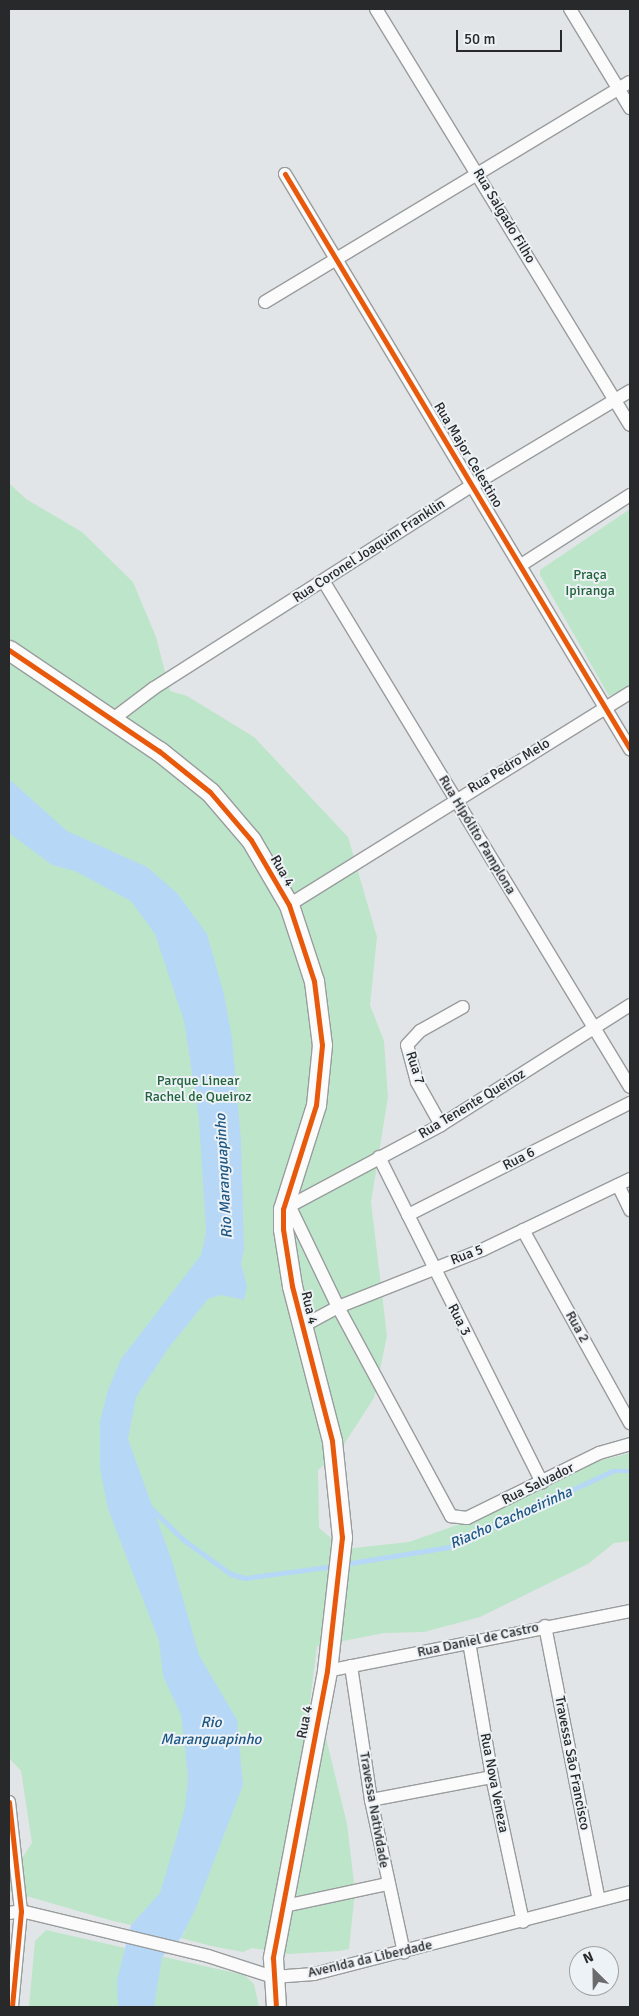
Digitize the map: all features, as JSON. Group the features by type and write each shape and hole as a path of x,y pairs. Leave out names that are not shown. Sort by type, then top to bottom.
{"main road":[{"name":"Rua 4","path":"9,650 183,768 210,792 251,840 288,906 314,981 322,1045 316,1105 286,1207 286,1256 302,1327 332,1441 342,1537 337,1598 327,1671 280,1907 273,1977 276,2007"}],"street":[{"name":"Rua Salgado Filho","path":"376,9 630,424"},
{"path":"570,9 630,108"},
{"path":"266,302 630,82"},
{"name":"Rua Major Celestino","path":"285,174 473,484 630,749"},
{"name":"Rua Coronel Joaquim Franklin","path":"113,719 154,688 324,582 473,484 630,391"},
{"path":"521,565 630,494"},
{"name":"Rua Hipólito Pamplona","path":"324,582 630,1087"},
{"name":"Rua Pedro Melo","path":"288,906 455,799 630,693"},
{"name":"Rua Tenente Queiroz","path":"286,1207 441,1125 630,1005"},
{"name":"Rua 7","path":"441,1125 412,1070 407,1045 420,1031 463,1007"},
{"name":"Rua 6","path":"408,1215 630,1103"},
{"name":"Rua 3","path":"378,1157 542,1482"},
{"name":"Rua 5","path":"302,1327 338,1307 432,1267 482,1250 630,1179"},
{"path":"618,1185 630,1210"},
{"name":"Rua 4","path":"286,1207 446,1513"},
{"name":"Rua 2","path":"523,1230 630,1424"},
{"name":"Rua Salvador","path":"446,1513 456,1518 467,1518 611,1448 630,1444"},
{"name":"Rua Daniel de Castro","path":"327,1671 545,1626 630,1612"},
{"name":"Travessa São Francisco","path":"545,1626 599,1900"},
{"name":"Rua Nova Veneza","path":"469,1642 492,1777 523,1922"},
{"name":"Travessa Natividade","path":"351,1666 371,1800 404,1952"},
{"path":"371,1800 492,1777"},
{"path":"9,1802 15,1912 12,2007"},
{"path":"280,1907 388,1884"},
{"name":"Avenida da Liberdade","path":"15,1912 208,1956 273,1977 314,1974 523,1922 630,1892"}],"green space":[{"name":"Parque Linear Rachel de Queiroz","path":"9,483 26,499 82,532 133,582 156,637 170,691 187,696 254,737 348,837 377,937 370,1005 384,1041 388,1097 371,1202 387,1336 374,1398 339,1452 318,1470 319,1528 344,1549 409,1542 491,1513 594,1462 630,1453 630,1541 614,1543 588,1564 480,1617 424,1632 384,1633 317,1646 310,1701 326,1738 347,1824 355,1891 349,1949 289,1954 252,1948 243,1952 181,1938 185,1931 137,1919 131,1925 113,1921 9,1891 9,1878 32,1843 21,1771 9,1758"},
{"name":"Praça Ipiranga","path":"630,509 630,688 609,696 540,575 540,570"},
{"path":"46,1930 244,1975 254,1984 259,2007 29,2007 35,1941"}],"water":[{"name":"Rio Maranguapinho","path":"9,779 67,831 147,867 177,893 207,934 224,994 232,1038 241,1141 244,1249 241,1264 247,1286 244,1300 221,1295 208,1299 170,1346 136,1397 128,1439 172,1561 199,1655 237,1720 243,1785 196,1908 181,1938 162,1957 154,2007 118,2007 117,1980 131,1925 160,1893 185,1808 188,1778 181,1715 163,1676 159,1641 108,1509 100,1468 100,1421 108,1390 121,1359 201,1255 206,1232 199,1119 184,1021 155,934 131,901 75,871 52,865 9,833"}],"waterway":[{"name":"Riacho Cachoeirinha","path":"345,1564 449,1547 613,1471 630,1471"},
{"name":"Riacho Cachoeirinha","path":"149,1506 184,1540 231,1574 245,1578 335,1566"}],"cycle path":[{"path":"285,174 630,749"},
{"path":"9,650 159,751 210,792 251,840 289,905 314,981 322,1045 316,1105 283,1209 283,1229 292,1286 332,1441 342,1537 327,1671 273,1958 276,2007"},
{"path":"9,1802 21,1911 12,2007"}]}
